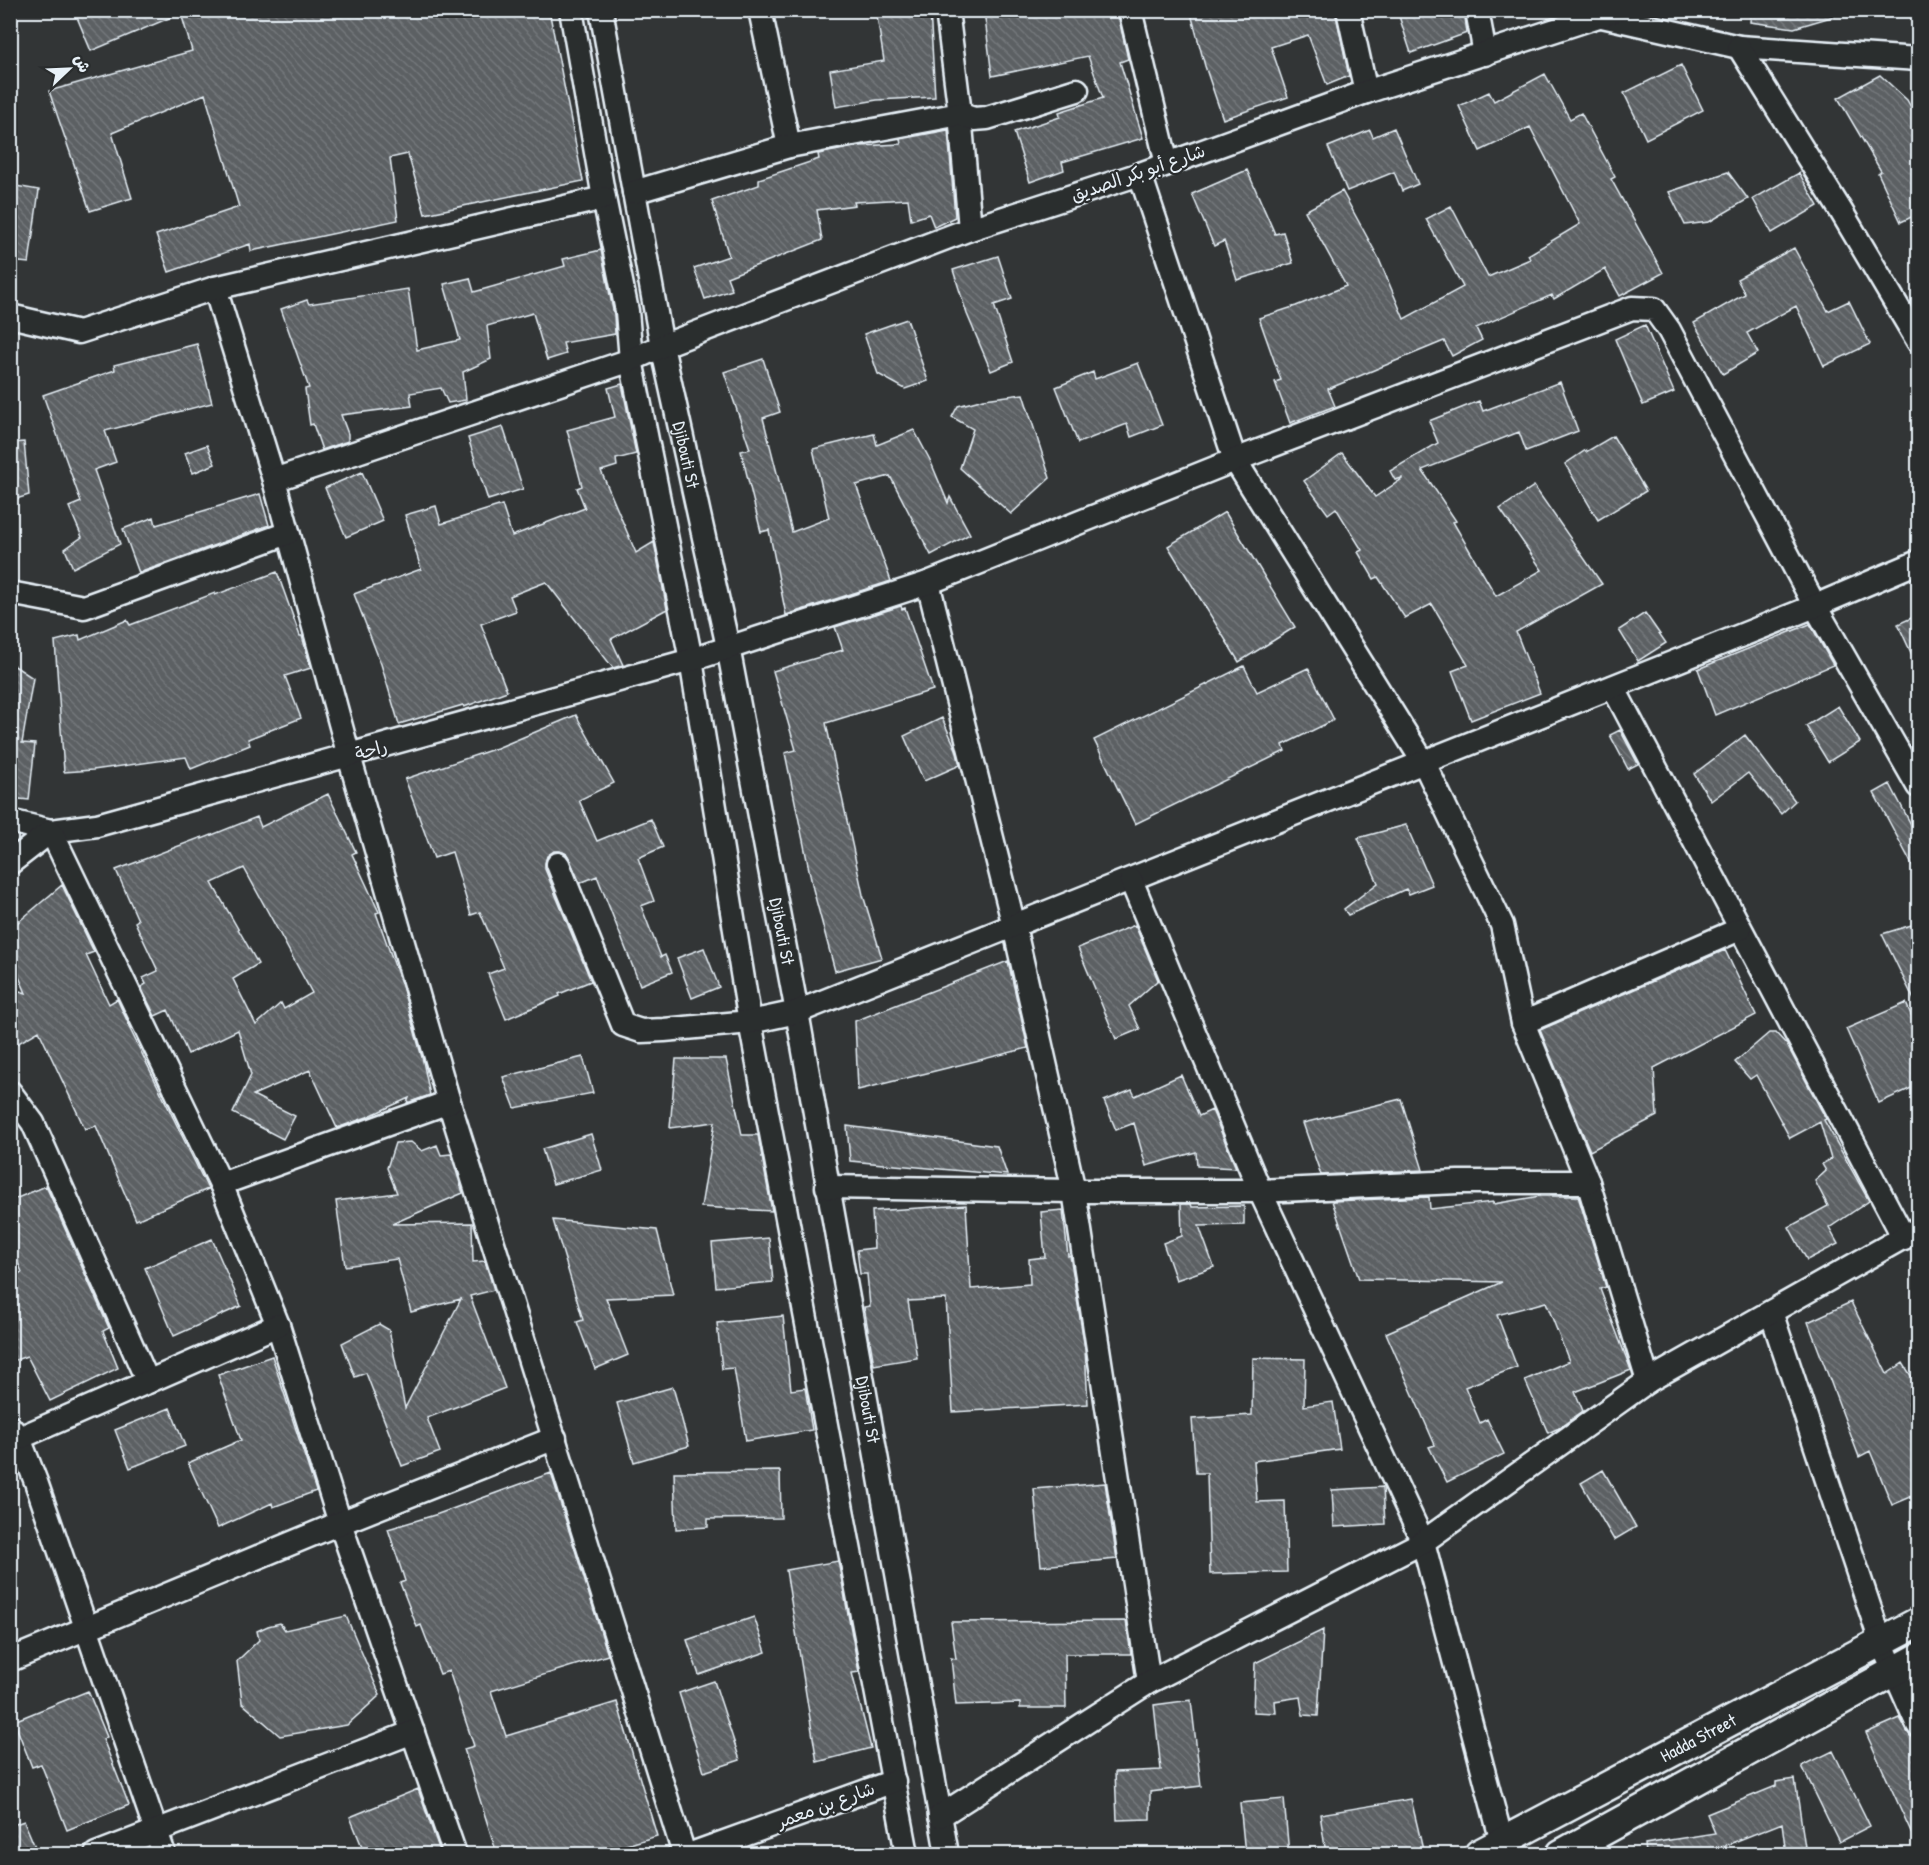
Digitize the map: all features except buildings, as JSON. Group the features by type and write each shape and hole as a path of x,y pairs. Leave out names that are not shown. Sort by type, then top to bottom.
{"main road":[{"name":"Hadda Street","path":"1491,1848 1918,1622"},
{"name":"Hadda Street","path":"1561,1854 1918,1658"}],"street":[{"name":"Djibouti St","path":"571,10 604,198 627,311 631,360 691,660 750,1022 907,1854"},
{"name":"Djibouti St","path":"601,10 662,346 728,647 797,1012 947,1854"},
{"path":"760,10 789,146"},
{"path":"947,10 960,114 970,228"},
{"path":"1130,10 1167,164"},
{"path":"1348,10 1366,92"},
{"path":"1478,10 1485,54"},
{"path":"1609,13 1739,47 1918,59"},
{"name":"شارع أبو بكر الصديق","path":"274,480 631,360 970,228 1140,174 1366,92 1609,13"},
{"path":"1739,47 1841,211 1918,341"},
{"path":"634,192 789,146 960,114 974,119 987,118 1077,90"},
{"path":"1140,174 1235,460 1424,763 1502,925 1523,1023 1588,1182 1648,1381"},
{"path":"10,316 79,332 214,288 604,198"},
{"path":"214,288 274,480 449,1102 684,1854"},
{"name":"راحة","path":"10,821 51,831 98,825 691,660 927,583 1235,460 1632,309 1654,309 1669,330 1815,606"},
{"path":"10,593 84,607 288,533"},
{"path":"558,864 623,1024 641,1031 750,1022 797,1012 1424,763 1815,606 1918,562"},
{"path":"927,583 1014,926 1074,1191 1149,1682"},
{"path":"1815,606 1918,786"},
{"path":"940,1816 1149,1682 1423,1542 1648,1381 1911,1233 1740,929 1613,687"},
{"path":"10,863 51,831 221,1184 278,1325 340,1523 455,1854"},
{"path":"1131,880 1260,1191 1423,1542 1491,1848"},
{"path":"1523,1023 1740,929"},
{"path":"10,1092 33,1123 148,1382"},
{"path":"221,1184 449,1102"},
{"path":"827,1188 1260,1191 1458,1182 1588,1182"},
{"path":"1771,1312 1881,1642 1918,1725"},
{"path":"164,1854 36,1482 13,1436 148,1382 278,1325"},
{"path":"10,1660 340,1523 555,1438"},
{"path":"96,1854 413,1731"},
{"name":"شارع بن معمر","path":"691,1854 894,1781"}]}
